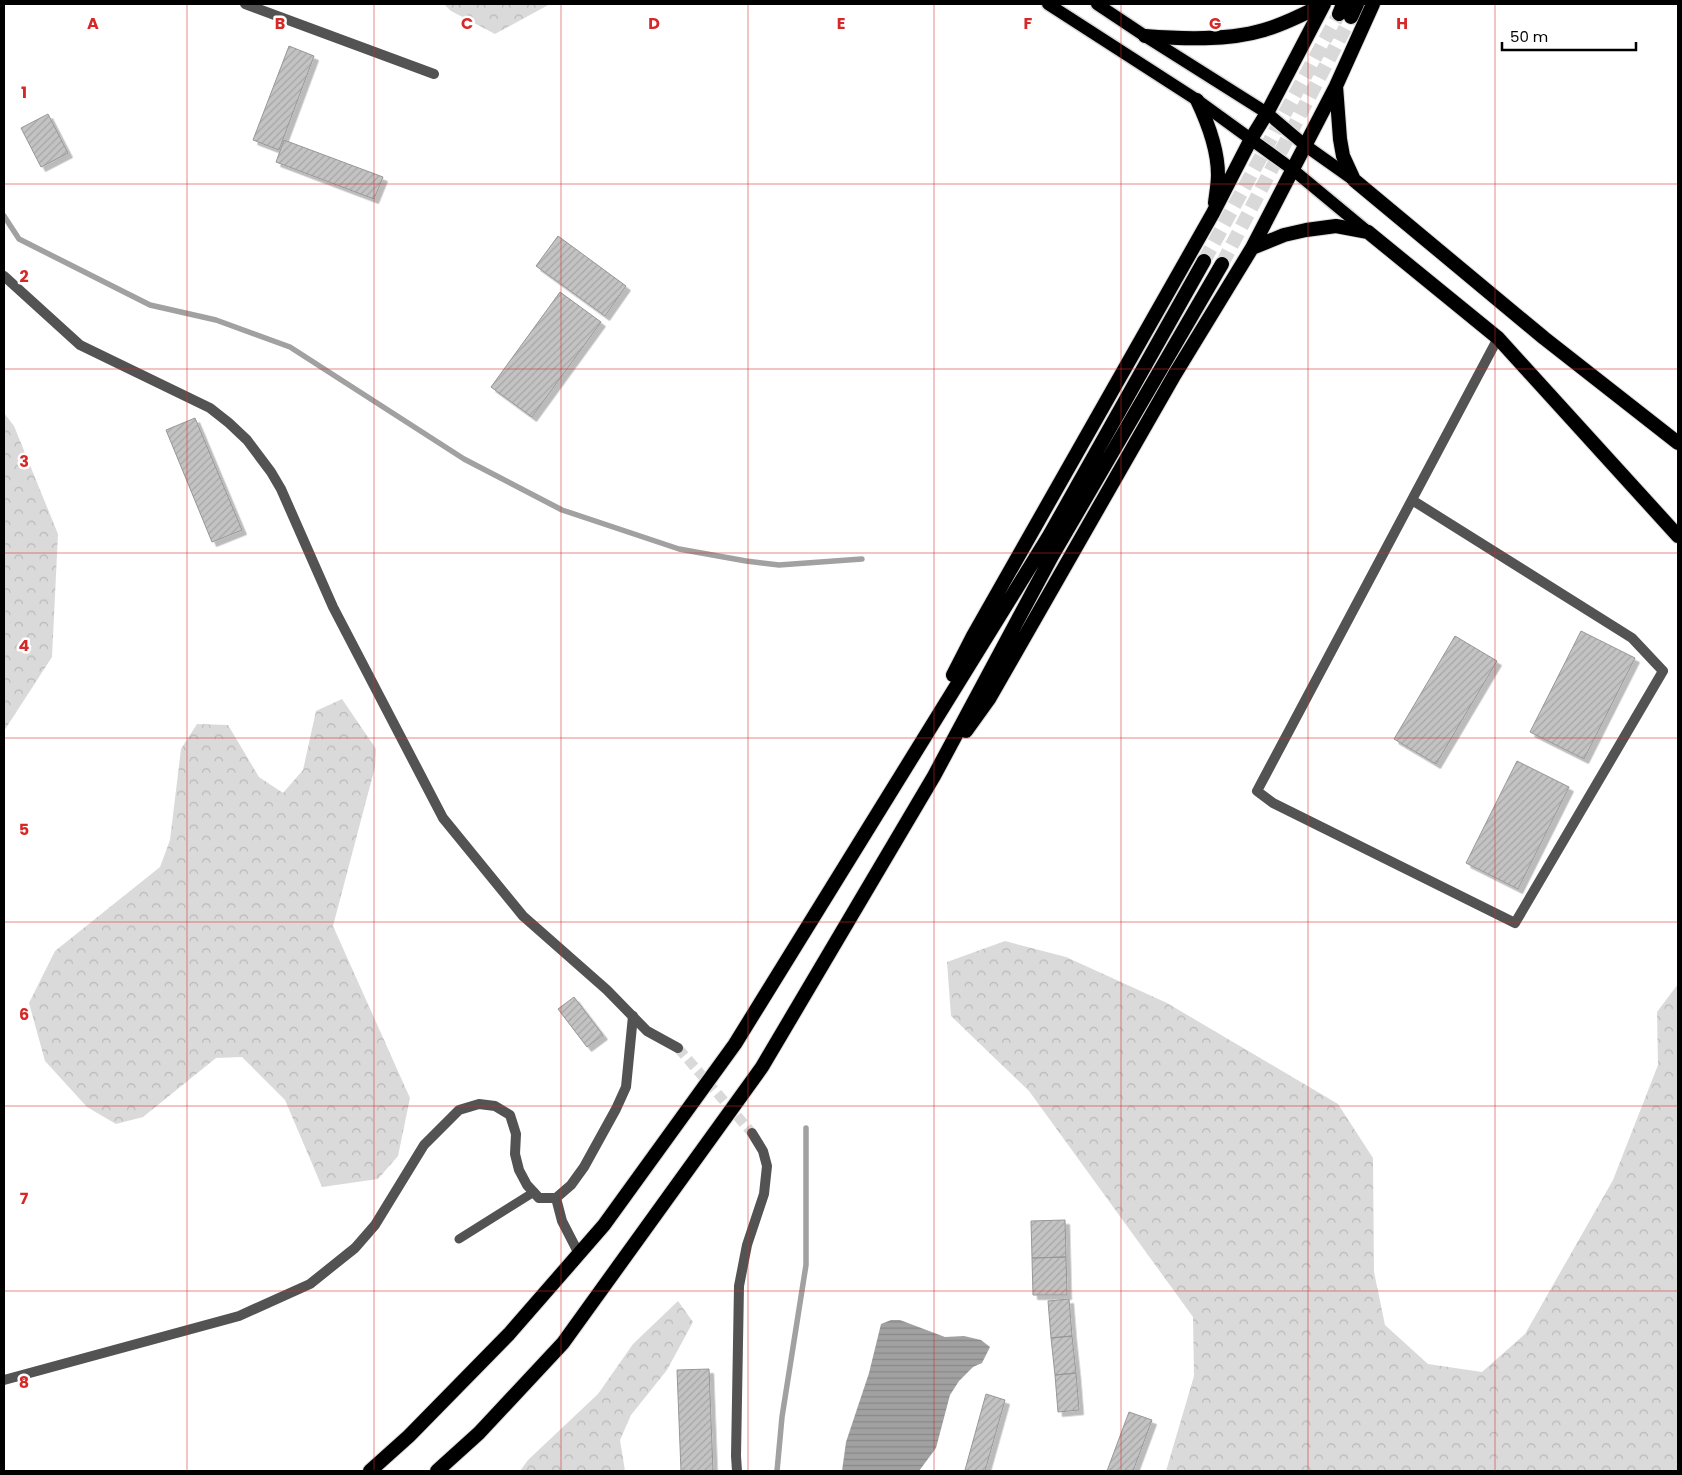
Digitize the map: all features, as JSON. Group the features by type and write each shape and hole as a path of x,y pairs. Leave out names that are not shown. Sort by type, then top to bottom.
{"highway":[{"path":"1145,36 1183,40 1227,37 1263,31 1324,4"},
{"path":"910,760 973,636 1213,213 1324,4"},
{"path":"1344,12 1357,4"},
{"path":"934,776 989,699 1174,374 1252,248 1336,86 1373,4"},
{"path":"1336,86 1343,156 1354,180 1544,338 1678,443"},
{"path":"1197,100 1214,145 1218,175 1213,213"},
{"path":"1252,248 1284,235 1306,230 1336,226 1368,232 1498,338 1678,536"},
{"path":"370,1471 409,1436 509,1334 604,1225 735,1044 1049,536 1204,261"},
{"path":"437,1471 479,1434 563,1343 762,1067 934,776 1052,556 1222,264"}],"main road":[{"path":"1048,4 1197,100 1292,169 1368,232"},
{"path":"1097,4 1267,113 1306,146 1354,180"}],"street":[{"path":"245,4 434,74"},
{"path":"4,276 80,345 210,408 230,423 260,455 281,489 333,607 443,818 523,916 607,990 647,1031 678,1048"},
{"path":"1412,500 1632,638 1663,671 1516,923 1274,803 1257,791 1498,338"},
{"path":"4,1380 239,1316 310,1284 355,1248 375,1224 424,1145 459,1110 479,1104 495,1106 510,1115 516,1134 515,1154 519,1170 527,1185 539,1198 556,1198 571,1185 584,1167 626,1087 633,1016"},
{"path":"737,1471 739,1286 746,1245 764,1194 767,1166 763,1151 752,1133"},
{"path":"556,1198 562,1221 579,1254"}],"lane":[{"path":"459,1239 534,1192"}],"green space":[{"path":"444,4 550,4 495,34 451,11"},
{"path":"4,413 14,426 58,534 52,657 4,731"},
{"path":"342,699 376,749 375,767 333,926 410,1098 398,1156 378,1179 322,1187 285,1100 242,1057 216,1058 143,1117 116,1124 87,1107 45,1061 29,1003 55,951 160,867 170,840 181,749 197,724 228,725 259,777 283,793 303,770 316,711"},
{"path":"1005,941 1066,957 1167,1003 1338,1104 1373,1158 1374,1272 1385,1325 1428,1364 1482,1372 1525,1334 1613,1180 1658,1065 1657,1012 1678,984 1678,1471 1166,1471 1194,1376 1193,1317 1029,1091 951,1016 947,962"},
{"path":"678,1301 693,1322 667,1370 631,1415 620,1440 625,1471 520,1471 528,1460 598,1394 633,1344"}],"shaded area":[{"path":"891,1320 900,1320 945,1337 964,1336 981,1340 990,1347 982,1363 973,1367 959,1381 950,1395 936,1448 919,1471 842,1471 846,1442 869,1373 881,1324"}],"building":[{"path":"289,46 314,56 279,150 253,140"},
{"path":"48,114 68,153 41,167 21,128"},
{"path":"284,140 383,177 374,199 276,162"},
{"path":"558,236 626,286 605,316 536,266"},
{"path":"560,292 601,322 532,417 491,387"},
{"path":"195,418 242,530 212,542 166,430"},
{"path":"1581,631 1635,658 1584,759 1530,732"},
{"path":"1455,636 1497,661 1436,764 1394,739"},
{"path":"1517,761 1569,787 1518,889 1466,863"},
{"path":"574,997 603,1035 587,1047 558,1009"},
{"path":"1065,1220 1066,1257 1032,1258 1031,1221"},
{"path":"1066,1257 1067,1295 1033,1295 1032,1258"},
{"path":"1069,1299 1072,1336 1051,1338 1048,1301"},
{"path":"1072,1336 1076,1373 1055,1375 1051,1338"},
{"path":"709,1369 713,1471 681,1471 677,1370"},
{"path":"1076,1373 1079,1410 1058,1412 1055,1375"},
{"path":"986,1394 1005,1400 985,1471 965,1470"},
{"path":"1129,1412 1152,1420 1133,1471 1107,1471"}],"waterway":[{"path":"4,216 19,239 150,305 216,320 290,347 464,459 562,510 679,549 746,561 779,565 862,559"},
{"path":"777,1471 782,1417 806,1265 806,1128"}],"tunnel":[{"path":"1204,261 1339,14"},
{"path":"1222,264 1351,17"},
{"path":"678,1048 752,1133"}]}
